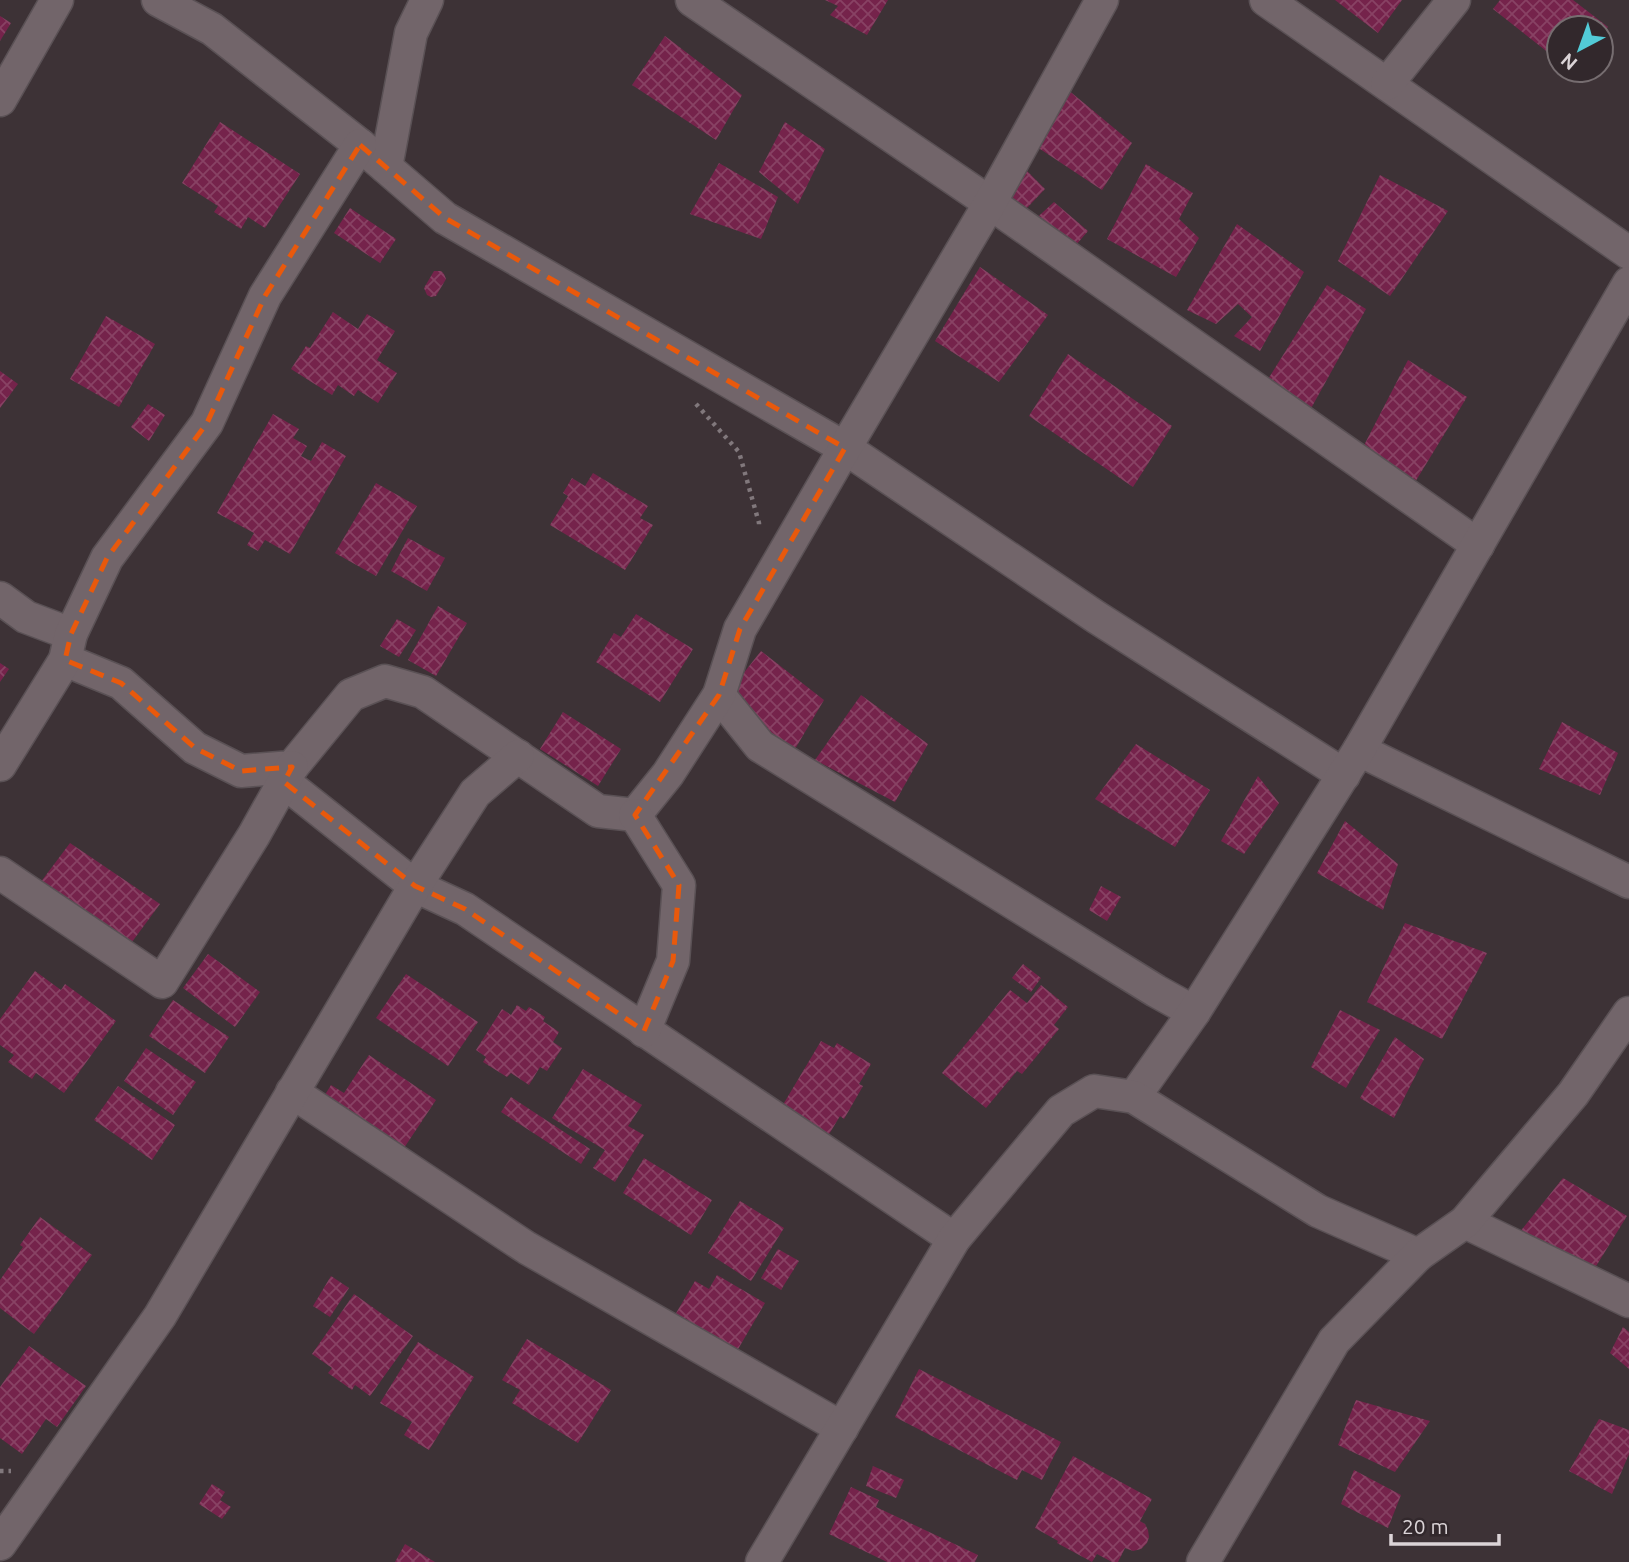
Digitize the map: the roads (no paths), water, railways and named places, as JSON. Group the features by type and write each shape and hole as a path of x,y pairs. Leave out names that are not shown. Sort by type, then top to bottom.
{"street":[{"path":"0,100 57,0"},
{"path":"158,0 212,30 360,145 445,218 845,448 1096,617 1352,762 1629,882"},
{"path":"386,167 411,33 427,0"},
{"path":"692,0 990,203 1478,545"},
{"path":"635,815 668,774 719,695 740,629 990,203 1102,0"},
{"path":"1266,0 1629,253"},
{"path":"1387,84 1454,0"},
{"path":"0,765 68,647 107,558 207,423 265,296 360,145"},
{"path":"1134,1097 1194,1012 1352,762 1629,283"},
{"path":"0,598 121,683 195,748 241,771 288,775 415,886 465,909 954,1240"},
{"path":"0,873 162,982 254,835 288,775 351,695 385,681 424,692 598,811 635,815"},
{"path":"719,695 760,746 1194,1012"},
{"path":"0,1544 160,1316 415,886 475,793 518,756"},
{"path":"635,815 679,885 673,961 644,1031"},
{"path":"1203,1562 1334,1341 1418,1255 1465,1222 1573,1094 1629,1013"},
{"path":"762,1562 954,1240 1061,1111 1094,1091 1134,1097 1318,1211 1418,1255"},
{"path":"292,1092 527,1248 842,1428"},
{"path":"1465,1222 1629,1301"}]}
